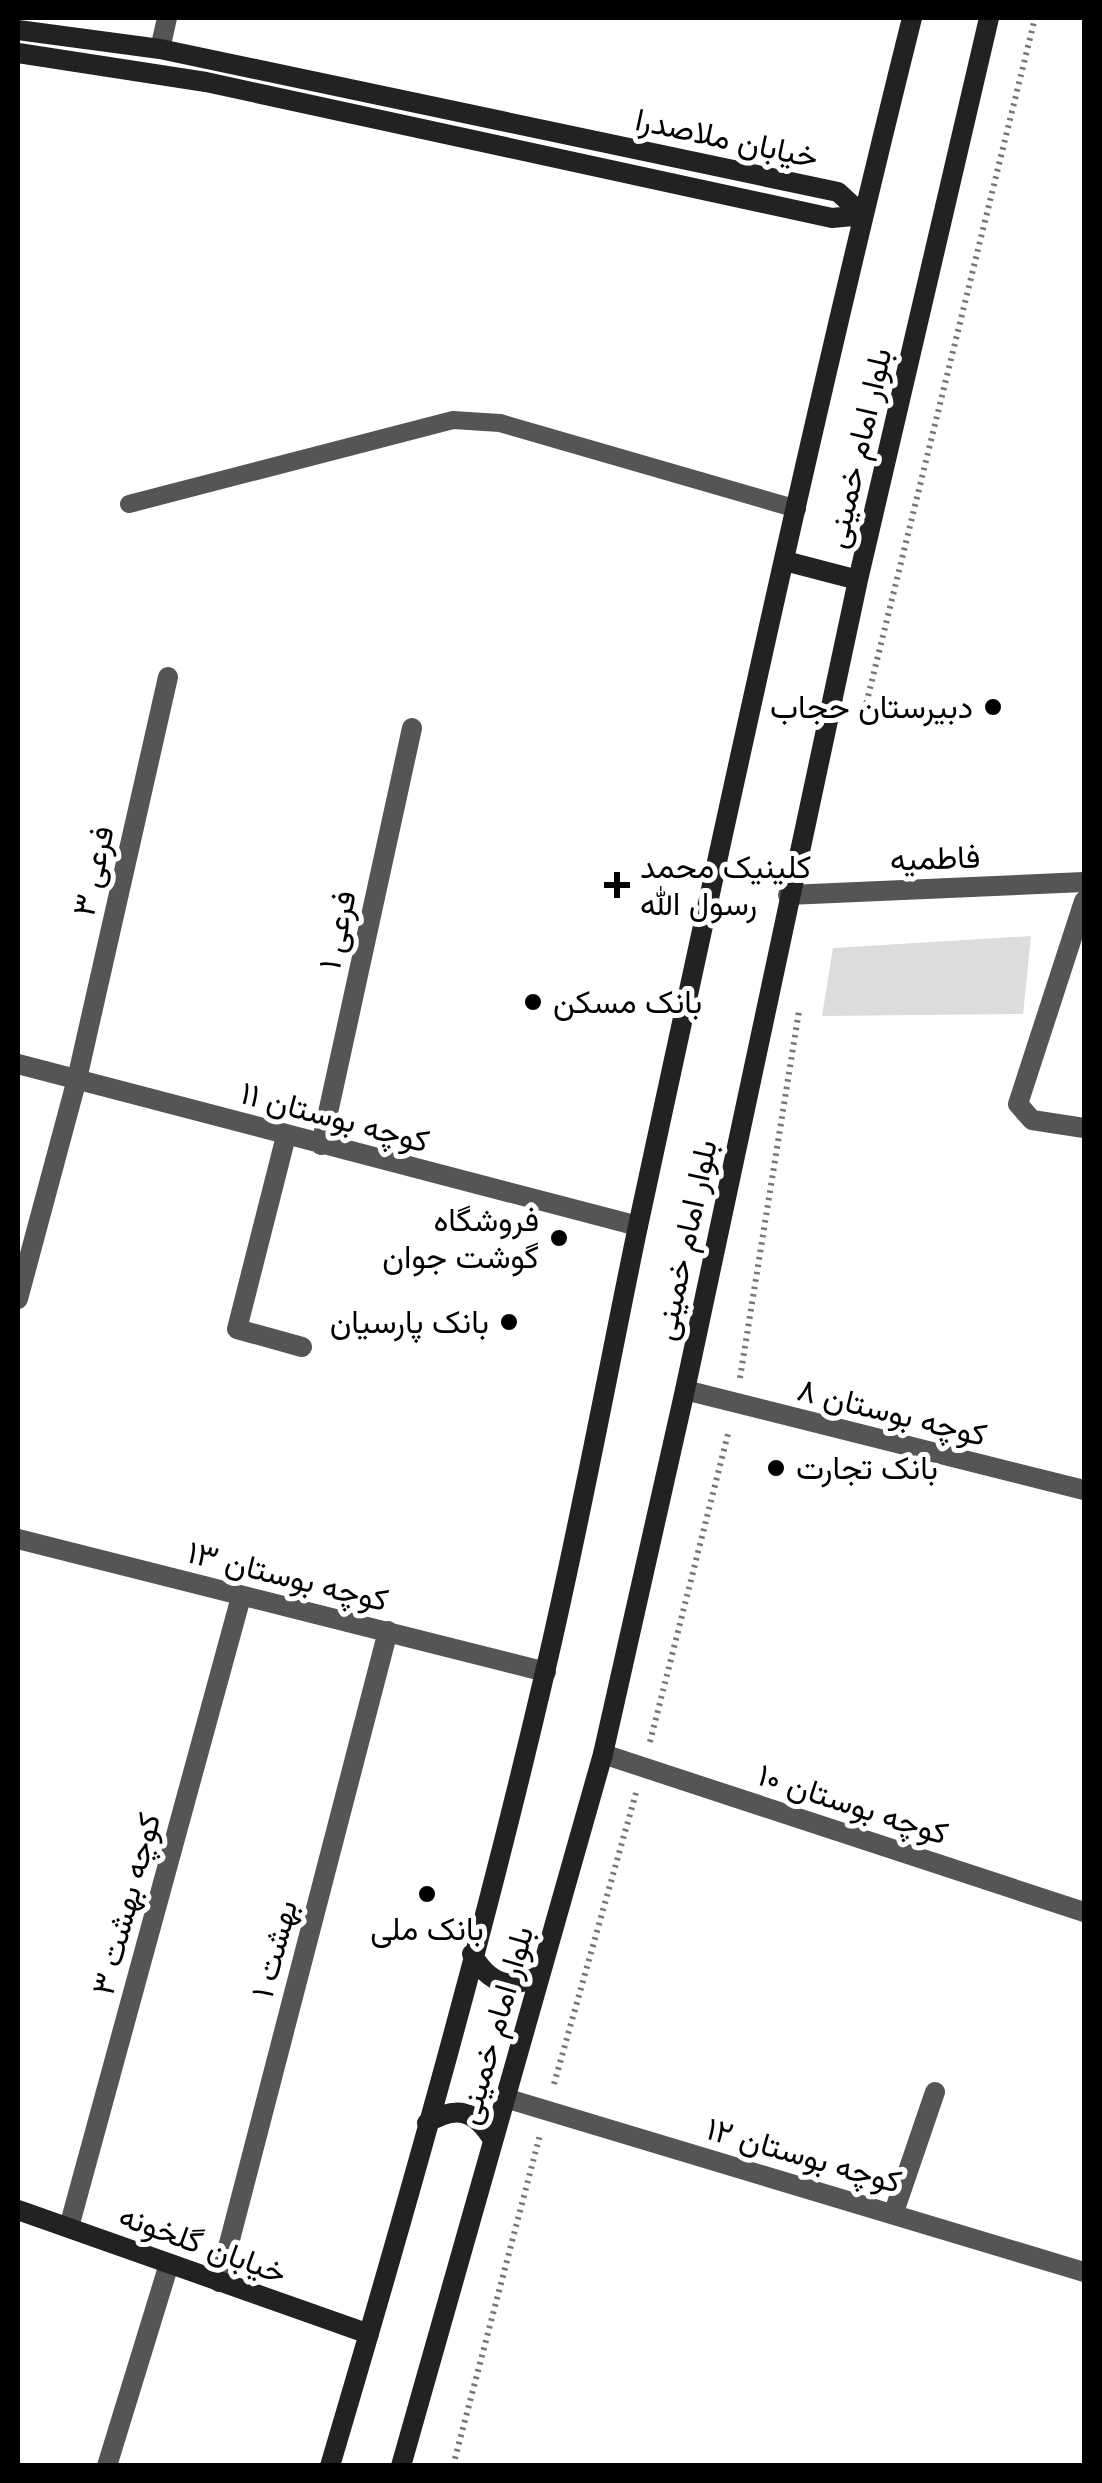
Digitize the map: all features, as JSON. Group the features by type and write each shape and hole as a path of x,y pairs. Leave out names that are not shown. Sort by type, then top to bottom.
{"street":[{"path":"160,49 167,18"},
{"name":"بلوار امام خمینی","path":"330,2466 427,2123 546,1672 638,1226 785,561 912,18"},
{"name":"بلوار امام خمینی","path":"401,2466 603,1754 685,1390 788,895 988,18"},
{"name":"خیابان ملاصدرا","path":"18,30 160,49 838,192 863,215"},
{"name":"خیابان ملاصدرا","path":"18,53 206,82 832,218 863,215"},
{"path":"785,208 796,192 792,183"},
{"path":"785,561 858,580"},
{"name":"فرعی ۳","path":"18,1299 76,1079 168,676"},
{"name":"فرعی ۱","path":"321,1145 412,728"},
{"name":"فاطمیه","path":"788,895 1084,882"},
{"path":"1084,901 1018,1104 1032,1120 1084,1128"},
{"name":"کوچه بوستان ۱۱","path":"18,1064 638,1226"},
{"path":"286,1136 237,1329 302,1346"},
{"name":"کوچه بوستان ۸","path":"685,1390 1084,1490"},
{"name":"کوچه بوستان ۱۳","path":"18,1539 546,1672"},
{"name":"کوچه بهشت ۳","path":"69,2228 241,1597"},
{"name":"بهشت ۱","path":"218,2282 388,1631"},
{"name":"کوچه بوستان ۱۰","path":"603,1754 1084,1912"},
{"path":"472,1954 483,1973 501,1984 522,1985 540,1975"},
{"path":"894,2212 935,2092"},
{"name":"کوچه بوستان ۱۲","path":"505,2098 1084,2272"},
{"path":"427,2123 445,2112 465,2112 482,2122 493,2140"},
{"name":"خیابان گلخونه","path":"18,2210 369,2334"},
{"path":"107,2466 169,2264"}],"lane":[{"path":"129,504 453,420 500,423 797,509"}],"path":[{"path":"856,742 1036,18"},
{"path":"837,676 871,684"},
{"path":"453,2466 546,2110 643,1767 736,1403 800,1011"}],"shaded area":[{"path":"1031,936 1023,1014 822,1016 833,948"}],"place":[{"name":"دبیرستان حجاب","path":"993,707"},
{"name":"کلینیک محمد رسول الله","path":"617,885"},
{"name":"بانک مسکن","path":"533,1002"},
{"name":"فروشگاه گوشت جوان","path":"559,1238"},
{"name":"بانک پارسیان","path":"509,1322"},
{"name":"بانک تجارت","path":"776,1468"},
{"name":"بانک ملی","path":"427,1894"}]}
